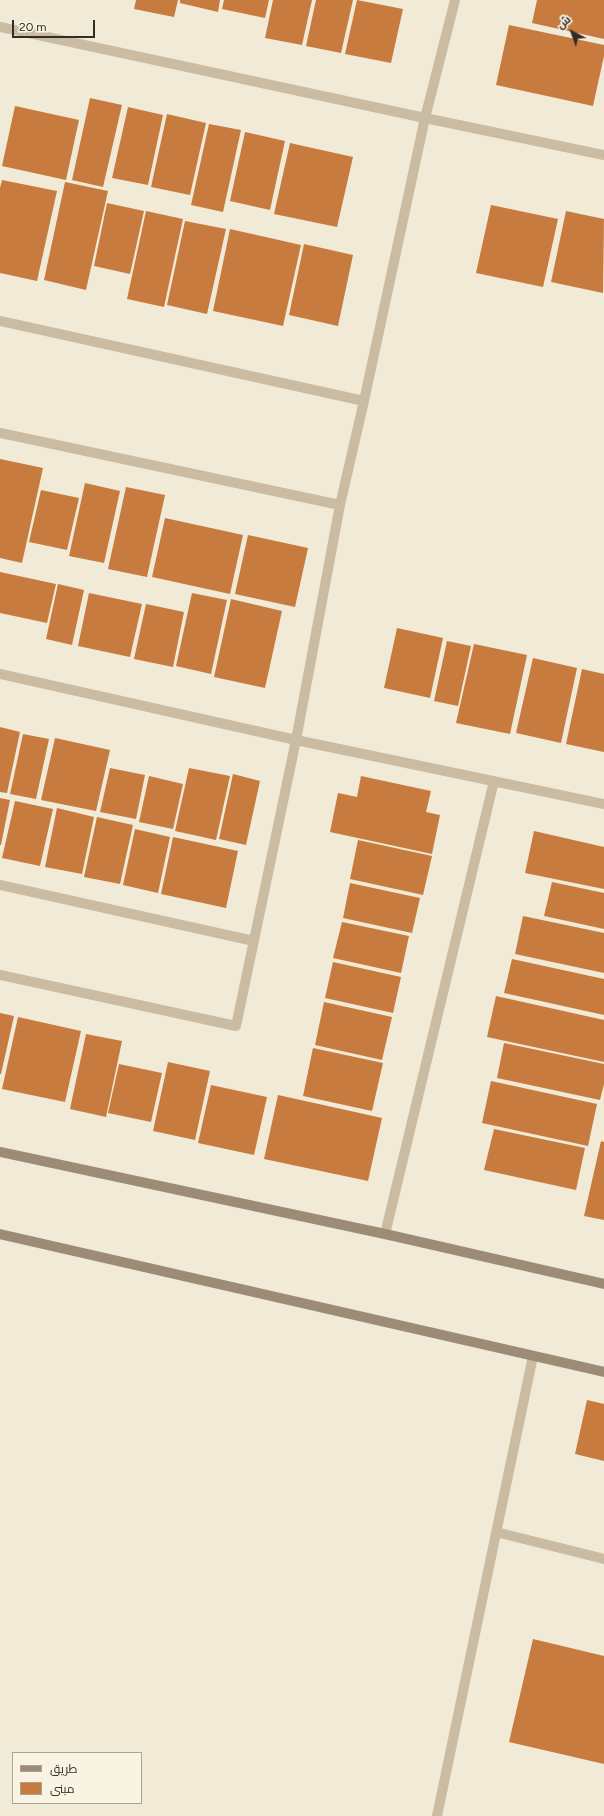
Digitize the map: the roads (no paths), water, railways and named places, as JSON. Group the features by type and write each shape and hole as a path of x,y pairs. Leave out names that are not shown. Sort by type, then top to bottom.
{"street":[{"path":"0,975 236,1026 296,740 340,505 425,118 456,0"},
{"path":"0,27 604,155"},
{"path":"0,322 364,401"},
{"path":"0,433 340,505"},
{"path":"0,674 296,740 604,804"},
{"path":"385,1234 494,781"},
{"path":"0,885 254,941"},
{"path":"0,1152 385,1234 604,1284"},
{"path":"0,1234 604,1372"},
{"path":"437,1816 533,1356"},
{"path":"496,1532 604,1559"}]}
